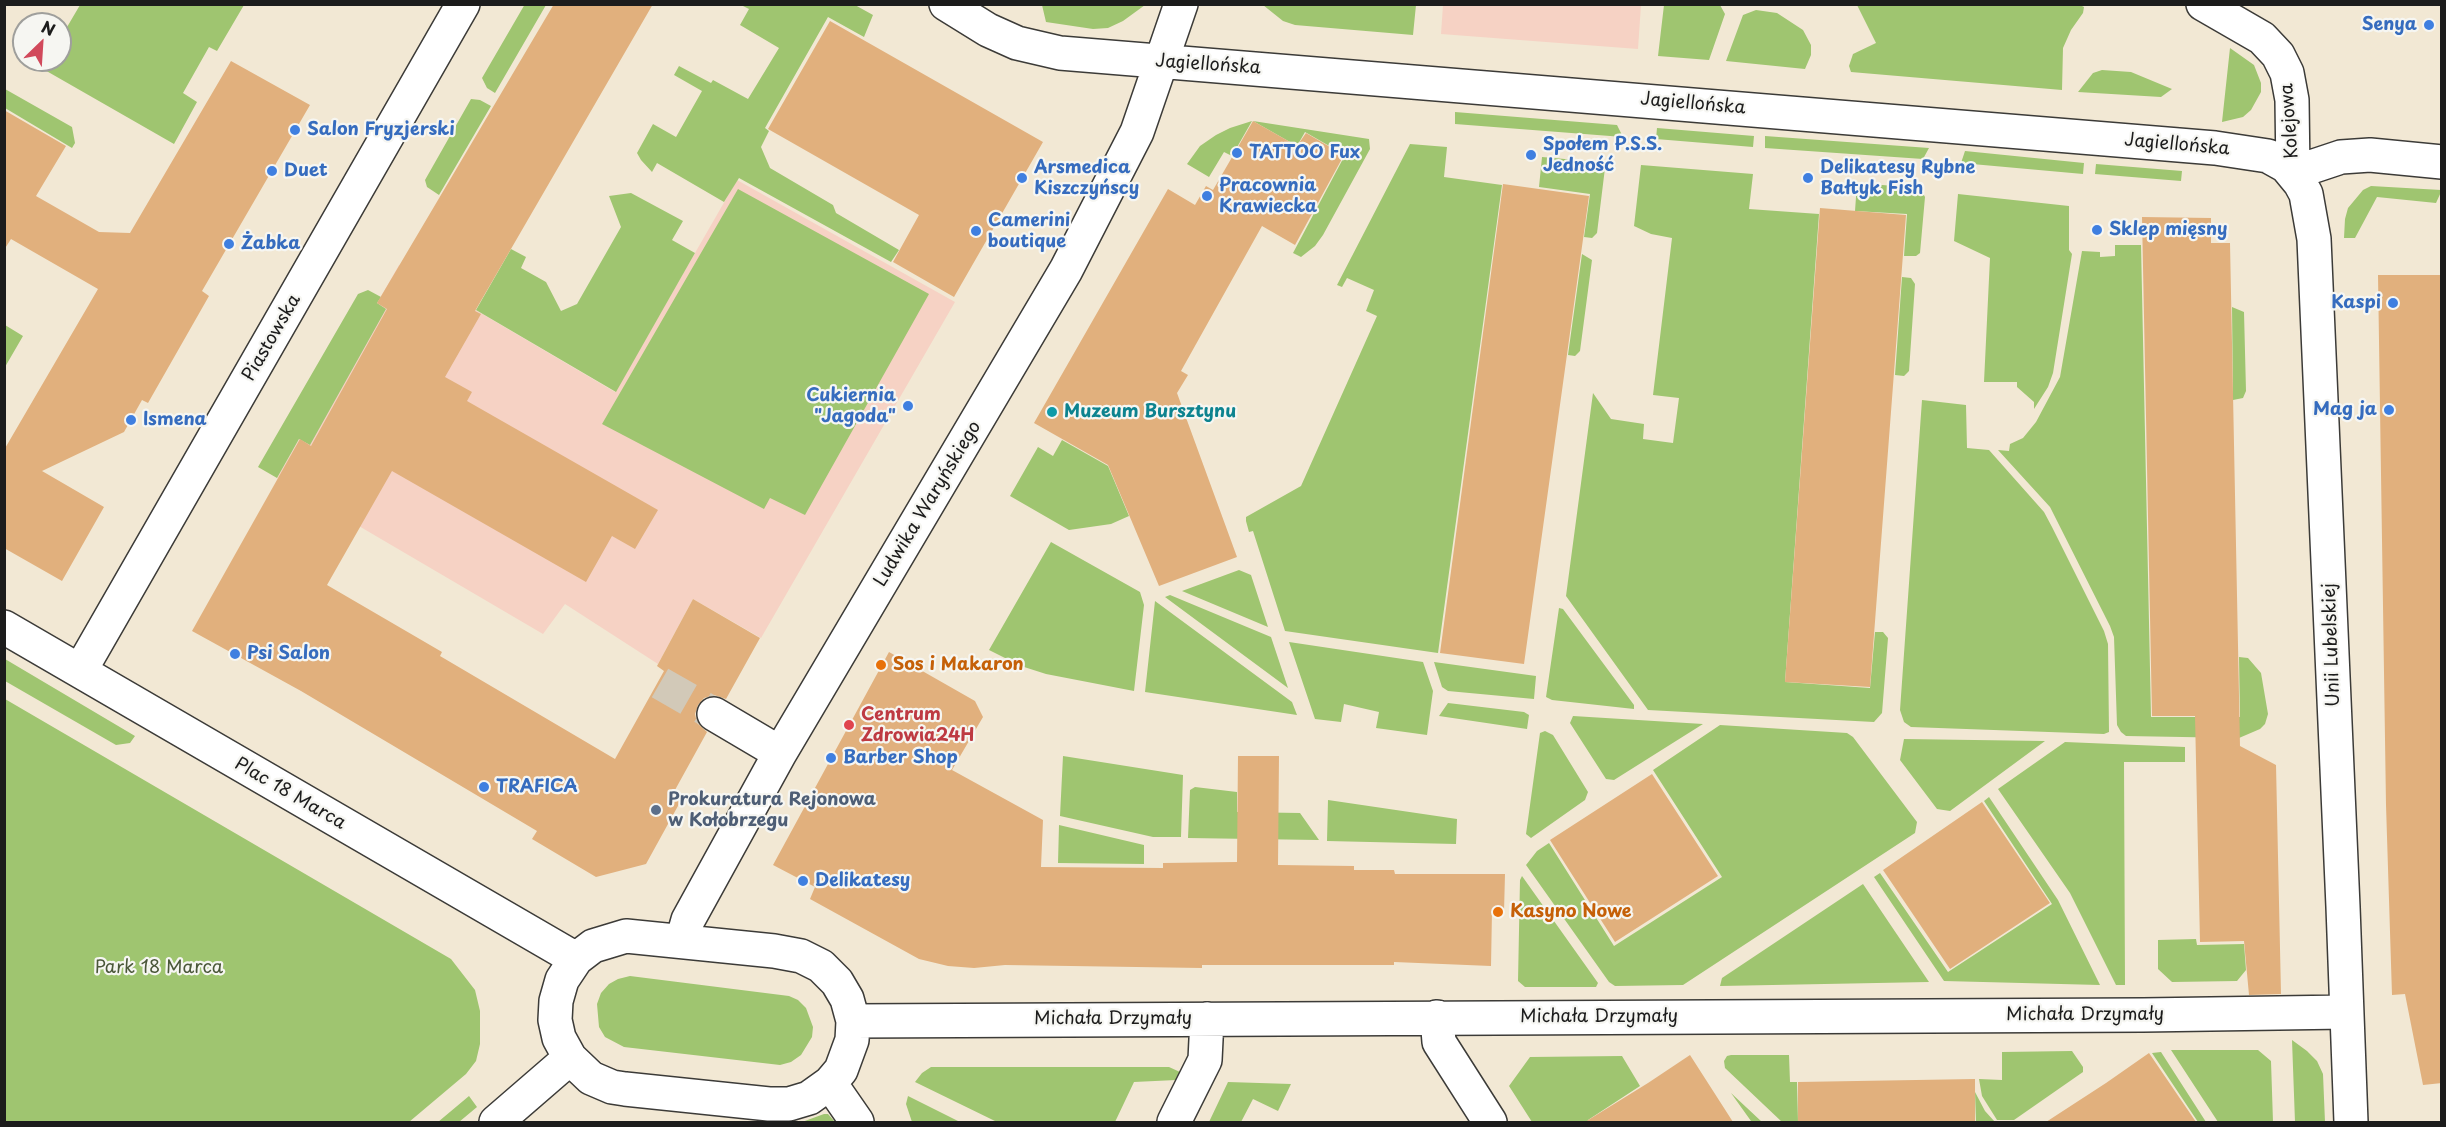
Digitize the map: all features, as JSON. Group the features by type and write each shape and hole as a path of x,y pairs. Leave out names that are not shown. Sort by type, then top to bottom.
{"street":[{"name":"Piastowska","path":"80,671 463,4"},
{"name":"Jagiellońska","path":"946,4 988,30 1017,43 1037,49 1116,59 2215,148 2268,156 2286,166 2293,173"},
{"path":"1161,61 1181,4"},
{"name":"Kolejowa","path":"2209,8 2262,38 2278,55 2287,73 2292,100 2293,173"},
{"name":"Ludwika Waryńskiego","path":"682,940 688,920 780,753 1066,270 1137,132 1161,61"},
{"path":"2293,173 2342,157 2370,155 2442,162"},
{"name":"Unii Lubelskiej","path":"2293,173 2306,194 2314,239 2343,896 2350,1122"},
{"name":"Plac 18 Marca","path":"4,627 576,959"},
{"path":"714,714 780,753"},
{"path":"626,936 682,940 801,956 821,966 837,982 847,999 853,1021 848,1055 841,1070 830,1083 809,1098 746,1112 612,1087 591,1078 570,1058 559,1038 555,1020 556,1001 562,980 576,959 593,946 626,936"},
{"name":"Michała Drzymały","path":"853,1021 2346,1012"},
{"path":"1437,1017 1439,1042 1490,1122"},
{"path":"1174,1122 1205,1060 1207,1019"},
{"path":"496,1122 570,1058"},
{"path":"830,1083 857,1122"}],"shaded area":[{"path":"1443,5 1641,5 1638,49 1441,34"},
{"path":"737,180 955,302 761,638 693,599 658,664 565,604 543,634 277,478 399,265 615,392"}],"green space":[{"path":"525,4 546,5 495,93 487,88 482,78"},
{"path":"1042,4 1145,5 1123,21 1108,28 1093,29 1046,22"},
{"path":"80,5 244,5 217,51 209,47 183,93 197,102 174,144 48,72 72,72 72,19"},
{"path":"741,5 855,5 873,15 864,37 828,17 765,128 769,131 761,147 770,168 833,205 836,213 899,250 891,262 739,178 724,202 657,163 652,172 641,160 637,153 653,124 676,137 702,91 674,75 679,66 711,83 713,80 748,99 779,48 740,25 749,9"},
{"path":"1263,5 1416,5 1413,35 1295,25 1283,21"},
{"path":"1664,5 1720,5 1725,14 1709,60 1658,56"},
{"path":"1857,5 2080,5 2084,7 2083,13 2071,30 2063,48 2062,90 1851,72 1849,66 1853,54 1876,43"},
{"path":"1756,10 1777,13 1803,30 1811,45 1811,55 1805,69 1726,61 1743,15"},
{"path":"2230,48 2254,65 2261,83 2261,92 2251,110 2243,117 2222,122"},
{"path":"2102,70 2131,72 2172,89 2161,97 2078,92 2093,73"},
{"path":"5,89 72,127 75,143 72,148 5,108"},
{"path":"471,99 480,100 491,106 439,195 427,187 425,180"},
{"path":"1455,112 1617,125 1623,137 1455,124"},
{"path":"1252,121 1232,156 1224,152 1209,177 1187,164 1200,146 1216,135"},
{"path":"1253,121 1369,139 1370,149 1323,235 1315,246 1301,257 1293,253 1345,155 1305,132 1297,146"},
{"path":"1657,128 1754,136 1753,147 1656,139"},
{"path":"1765,136 1929,148 1923,159 1765,148"},
{"path":"1410,144 1447,147 1444,177 1502,185 1438,653 1285,631 1253,531 1249,532 1246,521 1246,517 1301,486 1377,316 1366,311 1374,290 1347,278 1342,287 1337,285"},
{"path":"1965,151 2084,163 2083,174 1961,163"},
{"path":"1542,157 1599,162 1605,168 1597,233 1592,238 1584,237 1590,194 1539,187"},
{"path":"2096,164 2182,171 2181,181 2095,174"},
{"path":"1641,165 1753,174 1749,209 1819,214 1785,682 1870,688 1875,632 1883,632 1888,638 1882,713 1874,722 1648,710 1566,596 1593,393 1611,419 1644,424 1643,439 1673,443 1679,398 1653,395 1672,238 1651,234 1634,226"},
{"path":"1857,183 1920,188 1925,197 1920,253 1916,256 1904,256 1907,214 1855,211"},
{"path":"2371,186 2441,190 2441,192 2436,203 2377,197 2355,238 2344,238 2348,208 2363,190"},
{"path":"738,189 929,294 805,515 770,498 764,509 602,424"},
{"path":"631,193 683,221 672,240 695,253 616,392 476,310 511,249 526,257 521,268 546,282 561,311 577,304 621,227 609,196"},
{"path":"1958,194 2069,206 2069,250 2072,254 2053,373 2048,387 2034,409 2034,402 2017,387 2017,382 1984,382 1990,258 1954,241"},
{"path":"2115,245 2141,245 2151,717 2240,717 2239,657 2248,658 2261,673 2268,714 2265,724 2260,729 2239,738 2126,736 2121,732 2117,725 2114,637 2110,626 2050,507 1998,450 2009,451 2010,444 2023,438 2036,422 2060,377 2082,251 2100,252 2100,257 2115,256"},
{"path":"1582,254 1592,260 1580,351 1575,356 1568,355"},
{"path":"1902,277 1911,278 1915,284 1909,371 1904,376 1895,375"},
{"path":"368,290 381,297 377,303 386,309 310,445 299,439 277,478 258,467 358,294"},
{"path":"2232,307 2244,312 2246,391 2243,398 2233,400"},
{"path":"5,325 23,336 5,367"},
{"path":"1922,400 1966,405 1967,448 1989,450 2044,512 2104,631 2108,644 2109,732 2104,734 1911,727 1904,722 1900,710"},
{"path":"1062,440 1108,466 1129,516 1111,524 1069,530 1010,496 1038,447 1053,456"},
{"path":"1051,542 1140,592 1144,605 1134,691 1046,674 1021,666 989,650"},
{"path":"1239,570 1251,575 1268,627 1182,591"},
{"path":"1170,595 1271,637 1288,688 1165,597"},
{"path":"1155,601 1292,702 1297,715 1145,692"},
{"path":"1559,608 1563,609 1634,705 1634,709 1552,700 1546,697"},
{"path":"1289,642 1423,662 1433,691 1427,735 1376,728 1379,712 1344,704 1341,722 1315,719"},
{"path":"5,659 135,736 130,743 116,745 5,681"},
{"path":"1434,662 1536,676 1534,699 1448,691 1442,687"},
{"name":"Park 18 Marca","path":"5,699 451,959 475,990 480,1011 480,1044 476,1061 466,1074 409,1122 5,1122"},
{"path":"1448,703 1524,712 1529,715 1527,729 1439,716"},
{"path":"1573,716 1703,724 1614,780 1606,779 1570,723"},
{"path":"1720,725 1847,733 1853,737 1917,822 1915,833 1683,985 1615,986 1609,982 1526,865 1537,851 1549,843 1614,946 1722,877 1653,770"},
{"path":"1545,731 1553,735 1588,792 1585,800 1531,838 1526,834 1540,733"},
{"path":"1904,739 2045,741 1950,811 1937,809 1900,760"},
{"path":"2065,742 2185,747 2185,762 2124,762 2125,985 2116,985 2070,893 1998,789"},
{"path":"1063,756 1183,775 1181,837 1153,837 1060,816"},
{"path":"1195,787 1237,792 1237,812 1300,813 1319,840 1188,838 1190,790"},
{"path":"1989,797 2058,900 2100,985 1944,981 1874,877 1880,873 1948,972 2052,904 1984,801"},
{"path":"1328,800 1457,819 1456,844 1327,841"},
{"path":"1059,825 1144,845 1144,864 1058,863"},
{"path":"1522,876 1598,983 1596,987 1525,987 1518,981 1520,880"},
{"path":"1863,884 1929,982 1720,986 1722,978"},
{"path":"2196,939 2197,945 2244,944 2246,970 2237,981 2172,982 2158,969 2158,940"},
{"path":"630,976 789,996 798,1000 806,1008 813,1027 812,1037 801,1055 791,1062 780,1065 624,1047 605,1037 599,1027 597,1004 601,993 609,984"},
{"path":"2292,1040 2317,1061 2323,1074 2325,1122 2295,1122"},
{"path":"2171,1050 2258,1050 2271,1061 2273,1122 2218,1122"},
{"path":"2072,1051 2083,1067 2083,1072 2014,1120 1997,1120 1982,1096 1979,1079 2002,1080 2002,1052"},
{"path":"2161,1052 2206,1122 2198,1122 2152,1053"},
{"path":"1789,1055 1790,1082 1797,1082 1798,1122 1782,1122 1725,1068 1724,1061 1727,1056"},
{"path":"1622,1056 1640,1086 1588,1120 1589,1122 1532,1122 1509,1086 1530,1057"},
{"path":"931,1067 1169,1067 1180,1072 1176,1080 1134,1082 1115,1122 997,1122 915,1082"},
{"path":"1228,1082 1291,1084 1278,1111 1253,1099 1241,1122 1209,1122"},
{"path":"1975,1092 1985,1111 1995,1122 1976,1122"},
{"path":"1731,1093 1762,1122 1749,1122 1751,1121"},
{"path":"469,1096 477,1107 459,1122 438,1122"},
{"path":"908,1096 960,1122 912,1122 906,1104"},
{"path":"828,1114 835,1122 802,1122"}],"building":[{"path":"554,4 653,4 475,311 481,314 445,377 472,392 467,401 658,510 635,549 612,536 586,582 392,471 327,585 442,652 440,656 615,759 664,671 657,666 693,599 760,638 726,699 714,695 704,698 698,705 695,714 697,723 707,732 675,790 684,795 646,864 596,877 532,839 537,831 301,691 192,631 300,439 311,446 387,309 377,303"},
{"path":"830,21 1043,142 954,297 893,262 919,215 768,129"},
{"path":"231,61 310,105 202,291 209,296 148,403 142,400 124,432 42,471 104,507 62,581 4,548 4,450 98,289 11,239 4,250 4,110 66,146 36,196 99,232 130,233"},
{"path":"1253,121 1297,146 1306,133 1344,155 1295,245 1262,226 1181,371 1188,375 1177,393 1237,557 1159,586 1108,465 1034,423 1168,189 1195,205 1206,186 1213,190"},
{"path":"1503,184 1589,196 1524,664 1440,653"},
{"path":"1820,208 1906,215 1870,687 1785,682"},
{"path":"2142,217 2211,218 2211,243 2230,243 2240,746 2276,765 2281,994 2249,995 2244,941 2200,942 2195,716 2152,716"},
{"path":"2378,275 2442,275 2442,1083 2423,1085 2405,994 2392,995 2386,805"},
{"path":"889,652 975,701 983,717 952,770 1043,820 1041,867 1163,868 1163,863 1237,862 1238,756 1279,756 1278,865 1354,866 1354,870 1394,870 1395,874 1505,874 1504,912 1492,911 1491,966 1394,962 1394,965 1202,965 1202,968 1005,965 974,968 948,966 919,959 810,899 815,887 773,865"},
{"path":"1652,774 1718,876 1615,942 1550,840"},
{"path":"1982,802 2050,903 1950,969 1883,870"},
{"path":"2149,1053 2196,1122 2046,1122 2106,1083"},
{"path":"1690,1055 1733,1122 1585,1122 1648,1083"},
{"path":"1975,1079 1975,1122 1798,1122 1798,1082"}],"tunnel":[{"path":"660,683 714,714"}],"place":[{"name":"Senya","path":"2429,25"},
{"name":"Salon Fryzjerski","path":"295,130"},
{"name":"TATTOO Fux","path":"1237,153"},
{"name":"Społem P.S.S. Jedność","path":"1531,155"},
{"name":"Duet","path":"272,171"},
{"name":"Arsmedica Kiszczyńscy","path":"1022,178"},
{"name":"Delikatesy Rybne Bałtyk Fish","path":"1808,178"},
{"name":"Pracownia Krawiecka","path":"1207,196"},
{"name":"Sklep mięsny","path":"2097,230"},
{"name":"Camerini boutique","path":"976,231"},
{"name":"Żabka","path":"229,244"},
{"name":"Kaspi","path":"2393,303"},
{"name":"Cukiernia \"Jagoda\"","path":"908,406"},
{"name":"Mag ja","path":"2389,410"},
{"name":"Muzeum Bursztynu","path":"1052,412"},
{"name":"Ismena","path":"131,420"},
{"name":"Psi Salon","path":"235,654"},
{"name":"Sos i Makaron","path":"881,665"},
{"name":"Centrum Zdrowia24H","path":"849,725"},
{"name":"Barber Shop","path":"831,758"},
{"name":"TRAFICA","path":"484,787"},
{"name":"Prokuratura Rejonowa w Kołobrzegu","path":"656,810"},
{"name":"Delikatesy","path":"803,881"},
{"name":"Kasyno Nowe","path":"1498,912"}]}
